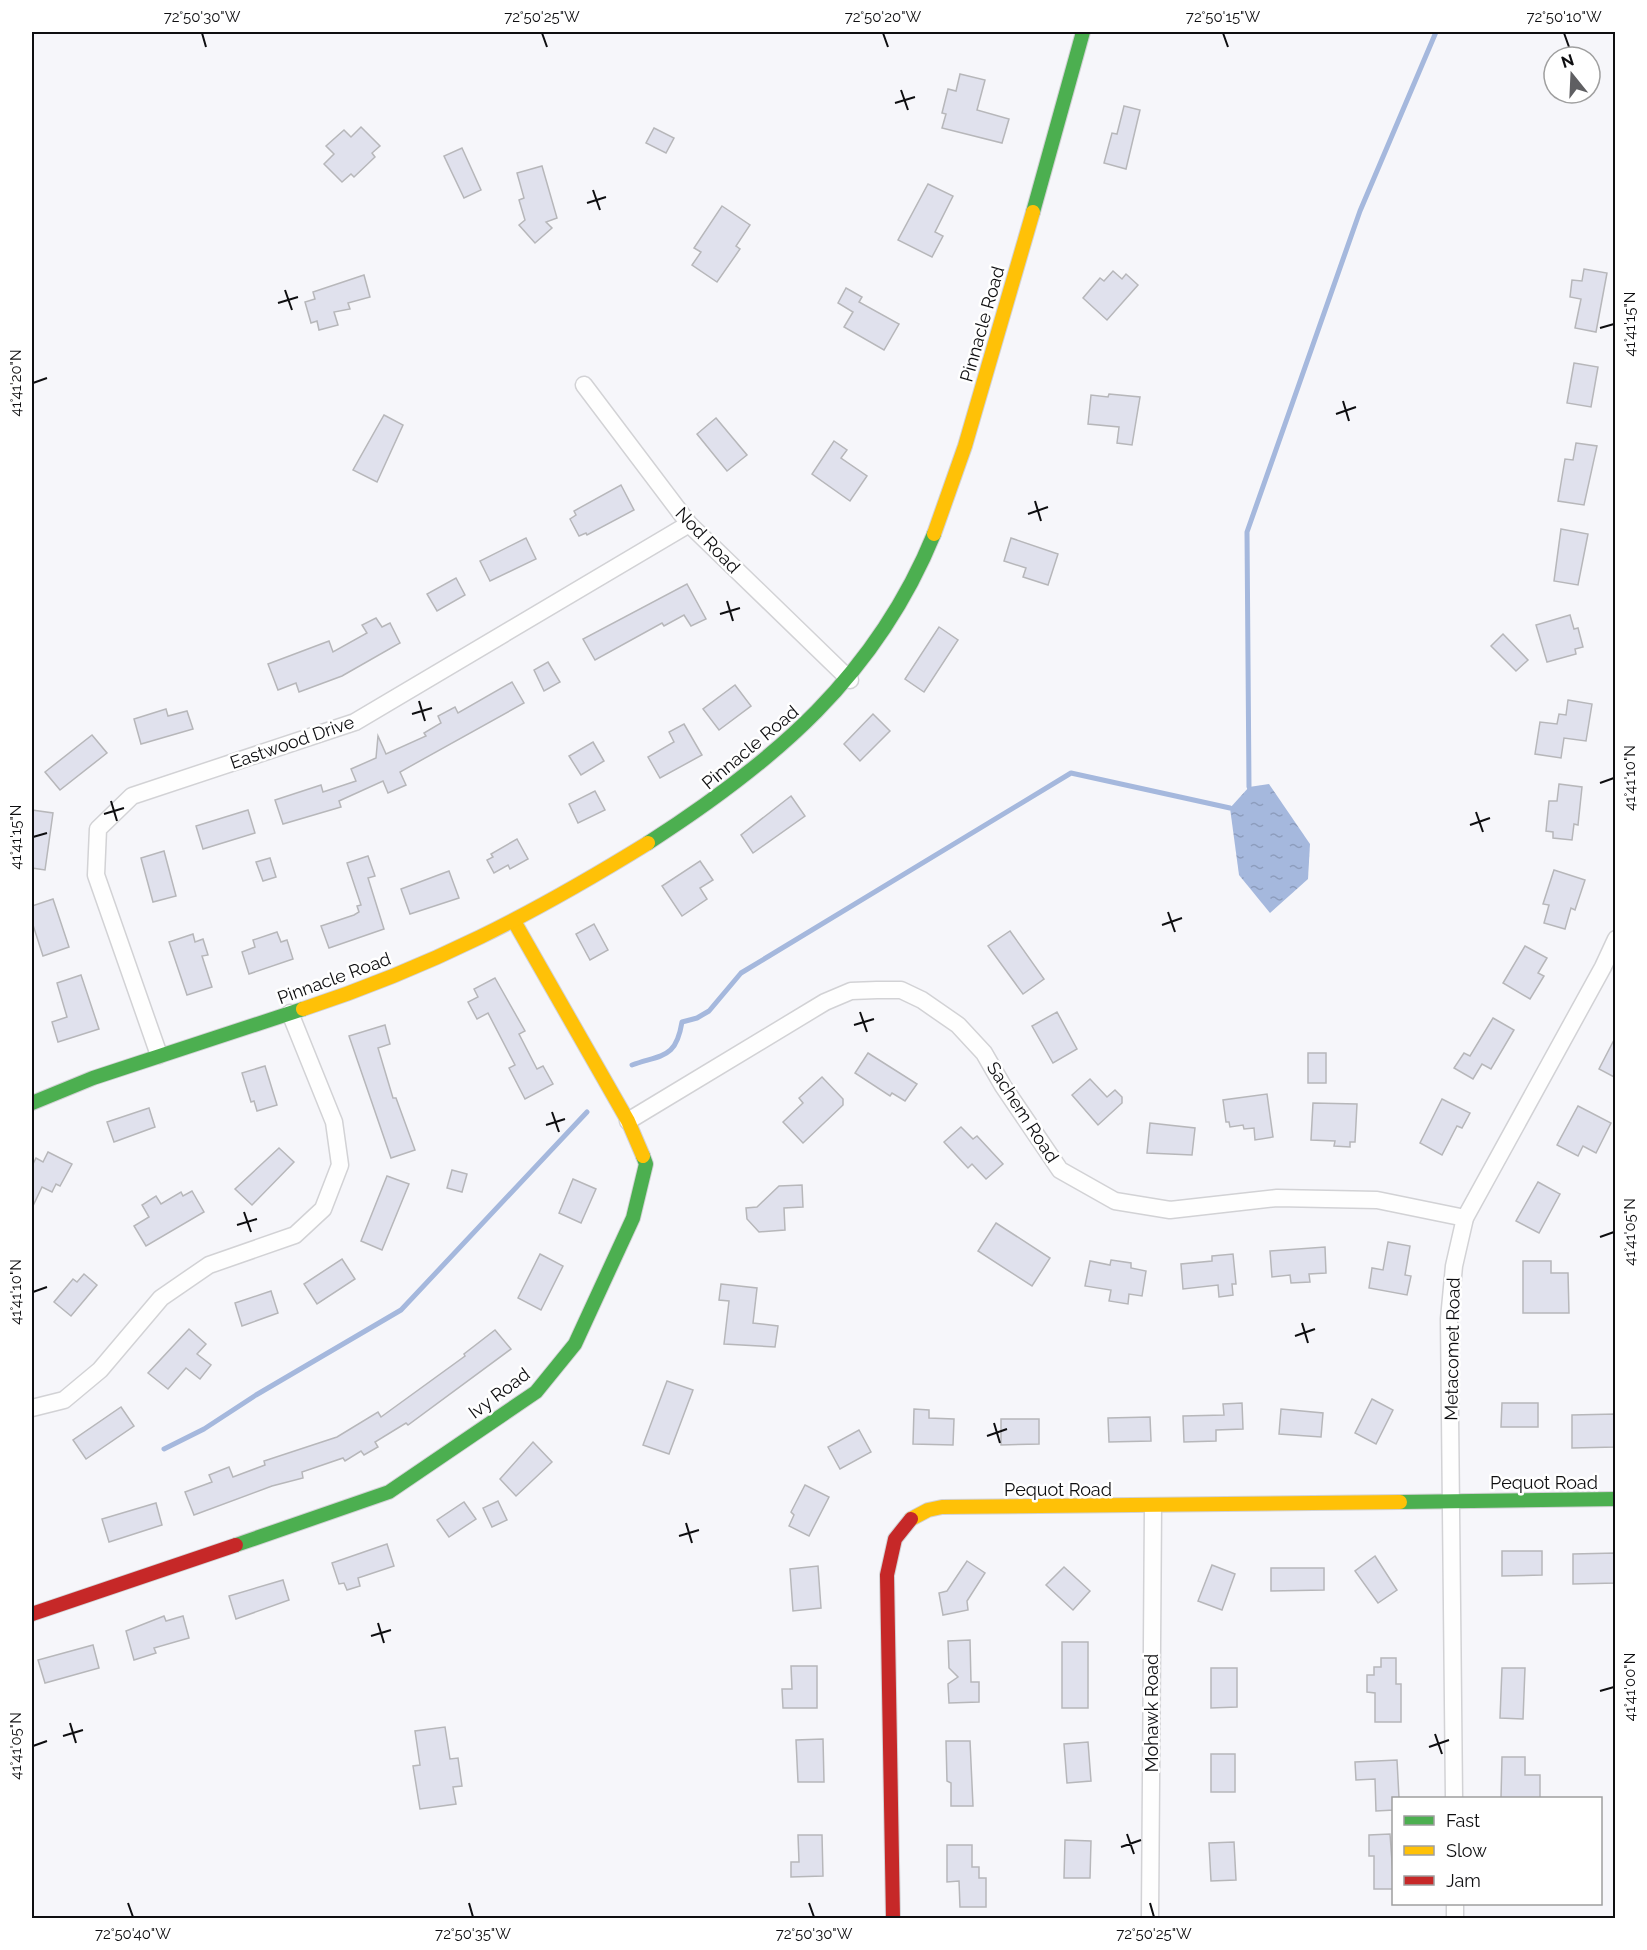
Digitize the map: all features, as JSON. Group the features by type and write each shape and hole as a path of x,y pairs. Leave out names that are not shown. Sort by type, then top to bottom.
{"street":[{"name":"Pinnacle Road","path":"32,1103 52,1092 417,968 515,923 724,795 790,742 850,680 892,620 914,581 950,492 1007,305 1083,32"},
{"name":"Nod Road","path":"584,386 689,524 850,680"},
{"name":"Eastwood Drive","path":"159,1055 96,875 98,829 132,796 355,722 689,524"},
{"name":"Ivy Road","path":"32,1614 47,1611 389,1492 536,1392 575,1344 633,1218 646,1164 628,1121 515,923"},
{"name":"Metacomet Road","path":"1454,1797 1449,1319 1454,1266 1465,1218 1603,967 1616,939"},
{"name":"Sachem Road","path":"628,1121 825,1002 851,991 901,990 922,1000 958,1026 984,1053 1003,1086 1060,1170 1115,1201 1170,1210 1277,1198 1377,1200 1465,1218"},
{"path":"32,1408 64,1400 100,1370 161,1298 209,1265 295,1235 323,1209 340,1165 334,1122 290,1013"},
{"name":"Pequot Road","path":"893,1918 887,1575 893,1540 915,1516 930,1509 1616,1499"},
{"name":"Mohawk Road","path":"1150,1918 1153,1507"}],"water":[{"path":"1269,784 1310,844 1308,879 1270,913 1239,875 1230,808 1249,787"}],"building":[{"path":"960,74 985,80 977,110 1009,119 1002,143 942,128 946,114 942,113 948,89 956,91"},
{"path":"1124,106 1140,110 1126,169 1104,163 1112,133 1117,134"},
{"path":"361,127 380,146 372,153 375,157 354,177 351,174 342,182 324,164 334,154 326,146 344,130 351,137"},
{"path":"654,128 674,138 666,153 646,143"},
{"path":"462,148 481,190 464,198 444,156"},
{"path":"542,166 557,218 546,222 552,228 535,243 519,225 525,220 519,200 524,198 517,173"},
{"path":"928,184 953,196 935,232 943,236 932,257 898,240"},
{"path":"722,206 750,225 736,246 740,249 717,282 692,265 701,252 694,248"},
{"path":"1584,269 1607,273 1596,332 1575,328 1581,299 1570,297 1572,280 1582,281"},
{"path":"1113,271 1122,279 1126,274 1138,285 1107,320 1083,298 1100,278 1104,281"},
{"path":"364,275 370,297 348,303 350,309 334,312 338,325 319,330 317,321 311,323 305,302 315,299 313,292"},
{"path":"846,288 862,297 859,302 899,324 884,350 844,327 853,312 838,303"},
{"path":"1574,363 1598,367 1591,407 1567,403"},
{"path":"1109,394 1140,397 1132,445 1117,443 1119,427 1088,424 1091,395 1108,397"},
{"path":"384,415 403,425 377,482 353,470"},
{"path":"716,418 747,455 727,471 697,434"},
{"path":"834,441 847,450 841,458 867,476 850,501 812,474"},
{"path":"1576,443 1597,446 1584,505 1558,501 1565,459 1573,460"},
{"path":"621,485 634,510 587,535 586,533 579,536 570,519 576,515 574,511"},
{"path":"1561,529 1588,534 1578,585 1554,581"},
{"path":"526,538 536,559 490,581 480,561"},
{"path":"1011,538 1058,554 1048,585 1023,577 1026,568 1004,561"},
{"path":"456,578 465,595 437,611 427,594"},
{"path":"687,584 706,619 691,626 684,615 664,626 662,623 595,660 583,639"},
{"path":"1570,615 1574,629 1578,628 1583,647 1575,649 1576,654 1547,662 1536,625"},
{"path":"376,618 382,627 390,623 400,643 342,676 299,692 296,683 278,690 268,664 329,641 333,652 367,633 362,625"},
{"path":"939,627 958,640 924,692 905,679"},
{"path":"1503,634 1528,660 1516,671 1491,646"},
{"path":"548,662 560,682 544,691 534,670"},
{"path":"512,682 524,703 400,772 406,785 388,793 383,781 339,801 341,807 283,824 275,800 321,785 323,792 356,781 351,769 376,758 378,736 386,754 426,736 424,733 441,723 438,716 455,707 458,713"},
{"path":"735,685 751,706 719,730 703,709"},
{"path":"1568,700 1592,704 1586,741 1564,738 1561,758 1535,754 1540,722 1557,724 1559,714 1566,715"},
{"path":"166,709 168,716 187,711 193,729 141,744 134,719"},
{"path":"873,714 890,731 860,761 844,744"},
{"path":"684,724 702,755 660,778 648,757 674,742 669,732"},
{"path":"92,735 107,753 60,790 45,772"},
{"path":"593,742 604,761 581,775 569,756"},
{"path":"1559,784 1582,787 1578,825 1574,824 1572,840 1553,838 1553,832 1546,831 1549,801 1557,801"},
{"path":"595,791 605,810 578,823 569,804"},
{"path":"791,796 805,816 753,853 741,835"},
{"path":"32,810 53,813 45,870 32,868"},
{"path":"248,810 255,833 203,849 196,826"},
{"path":"517,839 528,859 510,869 508,865 494,873 487,860 493,857 491,854"},
{"path":"164,851 176,896 153,902 141,858"},
{"path":"368,856 375,876 368,878 384,929 329,948 321,926 354,915 359,912 357,906 361,905 347,863"},
{"path":"270,858 276,877 263,881 256,862"},
{"path":"700,861 713,880 700,888 707,899 682,916 662,886"},
{"path":"1554,870 1585,880 1575,910 1571,908 1565,929 1544,923 1549,905 1543,904"},
{"path":"449,871 459,898 410,914 401,889"},
{"path":"53,899 69,947 43,956 32,922 32,906"},
{"path":"594,924 608,950 590,960 576,934"},
{"path":"1010,931 1044,979 1023,994 988,946"},
{"path":"277,932 281,942 287,940 293,959 249,974 242,952 255,947 253,940"},
{"path":"193,934 195,942 203,939 208,955 202,956 212,987 187,995 169,942"},
{"path":"1525,946 1547,958 1538,973 1544,976 1530,999 1503,983"},
{"path":"81,975 99,1029 58,1042 52,1022 67,1017 57,983"},
{"path":"495,978 525,1031 519,1034 537,1069 543,1066 553,1084 525,1099 509,1068 515,1065 488,1013 477,1019 468,1002 478,997 474,989"},
{"path":"1057,1012 1077,1049 1053,1063 1032,1026"},
{"path":"1493,1018 1514,1030 1491,1069 1482,1064 1473,1079 1454,1068 1464,1053 1470,1056"},
{"path":"385,1025 390,1044 378,1048 393,1098 396,1098 415,1150 391,1158 349,1036"},
{"path":"1616,1036 1616,1078 1599,1069"},
{"path":"868,1053 917,1084 905,1101 892,1093 890,1096 855,1073"},
{"path":"1308,1053 1326,1053 1326,1083 1308,1083"},
{"path":"265,1066 277,1105 257,1111 254,1101 251,1102 242,1073"},
{"path":"822,1077 843,1099 843,1105 803,1143 783,1122 803,1103 799,1098"},
{"path":"1090,1079 1107,1097 1115,1090 1122,1097 1122,1103 1098,1125 1072,1095"},
{"path":"1267,1094 1273,1137 1255,1140 1254,1128 1244,1129 1243,1125 1230,1127 1229,1122 1226,1122 1223,1100"},
{"path":"1442,1099 1470,1113 1462,1128 1457,1126 1442,1155 1420,1143"},
{"path":"1313,1103 1357,1104 1355,1142 1350,1142 1350,1147 1334,1146 1335,1141 1311,1140"},
{"path":"1578,1106 1611,1123 1596,1153 1583,1146 1578,1156 1557,1145"},
{"path":"149,1108 155,1127 114,1142 107,1122"},
{"path":"1150,1123 1195,1128 1192,1155 1147,1153"},
{"path":"961,1127 973,1139 977,1136 1003,1164 986,1179 972,1164 968,1168 944,1142"},
{"path":"279,1148 294,1162 252,1205 235,1189"},
{"path":"48,1152 72,1164 60,1186 56,1184 52,1192 42,1187 32,1208 32,1166 36,1158 43,1162"},
{"path":"452,1170 467,1174 462,1192 447,1188"},
{"path":"387,1176 409,1184 382,1250 361,1241"},
{"path":"573,1179 596,1189 581,1223 559,1213"},
{"path":"1538,1182 1560,1194 1539,1233 1516,1221"},
{"path":"802,1185 803,1207 784,1208 785,1230 759,1232 747,1219 746,1208 757,1207 779,1186"},
{"path":"192,1191 204,1212 146,1246 134,1226 149,1217 142,1205 156,1196 161,1204 181,1192 183,1196"},
{"path":"996,1223 1050,1258 1032,1286 978,1251"},
{"path":"1388,1242 1410,1246 1405,1275 1411,1276 1407,1295 1369,1288 1372,1268 1383,1270"},
{"path":"1325,1247 1326,1273 1309,1274 1310,1282 1291,1283 1290,1275 1272,1277 1270,1251"},
{"path":"540,1254 563,1266 541,1310 518,1298"},
{"path":"1233,1254 1236,1284 1232,1284 1233,1295 1219,1297 1218,1285 1183,1289 1181,1264 1212,1261 1212,1256"},
{"path":"342,1259 355,1279 317,1304 304,1284"},
{"path":"1111,1260 1131,1263 1131,1268 1146,1271 1142,1296 1129,1294 1128,1304 1109,1301 1111,1290 1085,1286 1090,1261 1110,1265"},
{"path":"1523,1261 1551,1261 1551,1273 1568,1273 1569,1313 1523,1313"},
{"path":"84,1274 97,1285 71,1316 54,1302 73,1279 77,1282"},
{"path":"721,1284 757,1288 753,1323 778,1326 775,1347 724,1344 729,1301 719,1300"},
{"path":"271,1291 278,1313 242,1326 235,1303"},
{"path":"189,1329 206,1344 197,1354 211,1365 200,1379 186,1368 168,1389 148,1373"},
{"path":"495,1330 511,1349 408,1425 406,1423 375,1442 378,1447 364,1455 361,1451 345,1461 343,1458 302,1472 303,1478 272,1486 194,1515 185,1492 212,1482 209,1475 229,1467 233,1477 265,1465 264,1461 337,1437 378,1412 381,1417 465,1356 464,1354"},
{"path":"667,1381 693,1390 669,1454 643,1445"},
{"path":"1372,1399 1393,1410 1376,1444 1355,1433"},
{"path":"1242,1403 1243,1429 1216,1430 1216,1441 1184,1442 1183,1416 1224,1415 1223,1404"},
{"path":"1502,1403 1538,1403 1538,1427 1501,1427"},
{"path":"121,1407 134,1426 86,1459 73,1440"},
{"path":"914,1409 929,1410 929,1418 954,1419 953,1445 913,1444"},
{"path":"1281,1409 1323,1413 1321,1437 1279,1434"},
{"path":"1616,1414 1616,1447 1572,1448 1572,1415"},
{"path":"1150,1417 1151,1441 1109,1442 1108,1418"},
{"path":"1001,1419 1039,1419 1039,1444 1001,1445"},
{"path":"859,1430 871,1452 840,1469 828,1447"},
{"path":"533,1442 552,1462 516,1496 500,1479"},
{"path":"805,1485 829,1497 809,1536 789,1526 794,1515 791,1512"},
{"path":"498,1501 507,1520 492,1527 483,1508"},
{"path":"464,1502 476,1519 449,1537 437,1520"},
{"path":"156,1503 162,1525 109,1542 102,1519"},
{"path":"387,1544 394,1566 358,1578 360,1586 347,1590 344,1583 339,1584 332,1563"},
{"path":"1502,1551 1542,1551 1542,1575 1502,1576"},
{"path":"1616,1553 1616,1583 1573,1584 1573,1554"},
{"path":"1375,1556 1397,1590 1378,1603 1355,1571"},
{"path":"967,1561 985,1573 967,1601 968,1610 943,1615 939,1593 947,1591"},
{"path":"1212,1565 1235,1574 1222,1610 1198,1601"},
{"path":"818,1566 821,1608 793,1611 790,1569"},
{"path":"1064,1567 1090,1591 1073,1610 1046,1585"},
{"path":"1271,1568 1324,1568 1324,1590 1271,1591"},
{"path":"283,1580 289,1600 236,1619 229,1596"},
{"path":"164,1616 166,1621 183,1616 189,1638 154,1648 156,1653 134,1660 126,1631"},
{"path":"970,1640 971,1682 979,1682 979,1702 949,1703 948,1684 958,1677 949,1668 948,1641"},
{"path":"1062,1642 1088,1642 1088,1708 1062,1708"},
{"path":"93,1645 99,1668 45,1683 38,1660"},
{"path":"1381,1658 1396,1658 1396,1684 1401,1684 1401,1722 1375,1722 1375,1693 1367,1692 1367,1675 1374,1675 1374,1667 1381,1667"},
{"path":"791,1666 817,1666 817,1708 783,1708 782,1689 792,1689"},
{"path":"1211,1668 1237,1668 1237,1707 1211,1708"},
{"path":"1502,1668 1525,1668 1523,1719 1500,1718"},
{"path":"445,1727 450,1759 458,1758 462,1786 453,1787 456,1804 420,1809 413,1766 420,1765 415,1731"},
{"path":"823,1739 824,1782 798,1782 796,1740"},
{"path":"946,1741 970,1741 973,1806 951,1806 951,1783 947,1781"},
{"path":"1088,1742 1091,1781 1067,1783 1064,1744"},
{"path":"1211,1754 1235,1754 1235,1792 1211,1792"},
{"path":"1502,1757 1525,1757 1525,1775 1540,1775 1540,1797 1501,1797"},
{"path":"1397,1760 1399,1797 1392,1797 1392,1810 1376,1811 1375,1779 1356,1780 1355,1762"},
{"path":"1390,1834 1392,1889 1374,1889 1374,1856 1369,1856 1369,1835"},
{"path":"798,1835 822,1835 823,1876 791,1877 791,1862 799,1862"},
{"path":"1065,1840 1091,1841 1090,1878 1064,1878"},
{"path":"1234,1842 1236,1880 1211,1881 1209,1843"},
{"path":"947,1845 972,1845 972,1867 979,1867 979,1878 986,1878 986,1907 960,1907 959,1881 947,1882"}],"waterway":[{"path":"1249,787 1247,532 1360,211 1436,32"},
{"path":"632,1065 660,1056 672,1049 682,1022 697,1018 709,1011 741,973 1071,773 1230,808"},
{"path":"164,1449 204,1429 256,1395 401,1310 587,1112"}],"traffic: fast":[{"path":"1033,212 1083,32"},
{"path":"648,843 738,781 779,747 816,711 851,673 883,631 910,585 934,534"},
{"path":"32,1103 93,1078 303,1009"},
{"path":"236,1545 389,1492 536,1392 575,1344 633,1218 646,1164 643,1156"},
{"path":"1400,1502 1616,1499"}],"traffic: slow":[{"path":"934,534 965,446 1033,212"},
{"path":"303,1009 395,975 480,937 564,893 648,843"},
{"path":"515,923 628,1121 643,1156"},
{"path":"911,1519 928,1510 942,1507 1400,1502"}],"traffic: jam":[{"path":"893,1918 887,1575 895,1539 911,1519"},
{"path":"32,1614 236,1545"}]}
